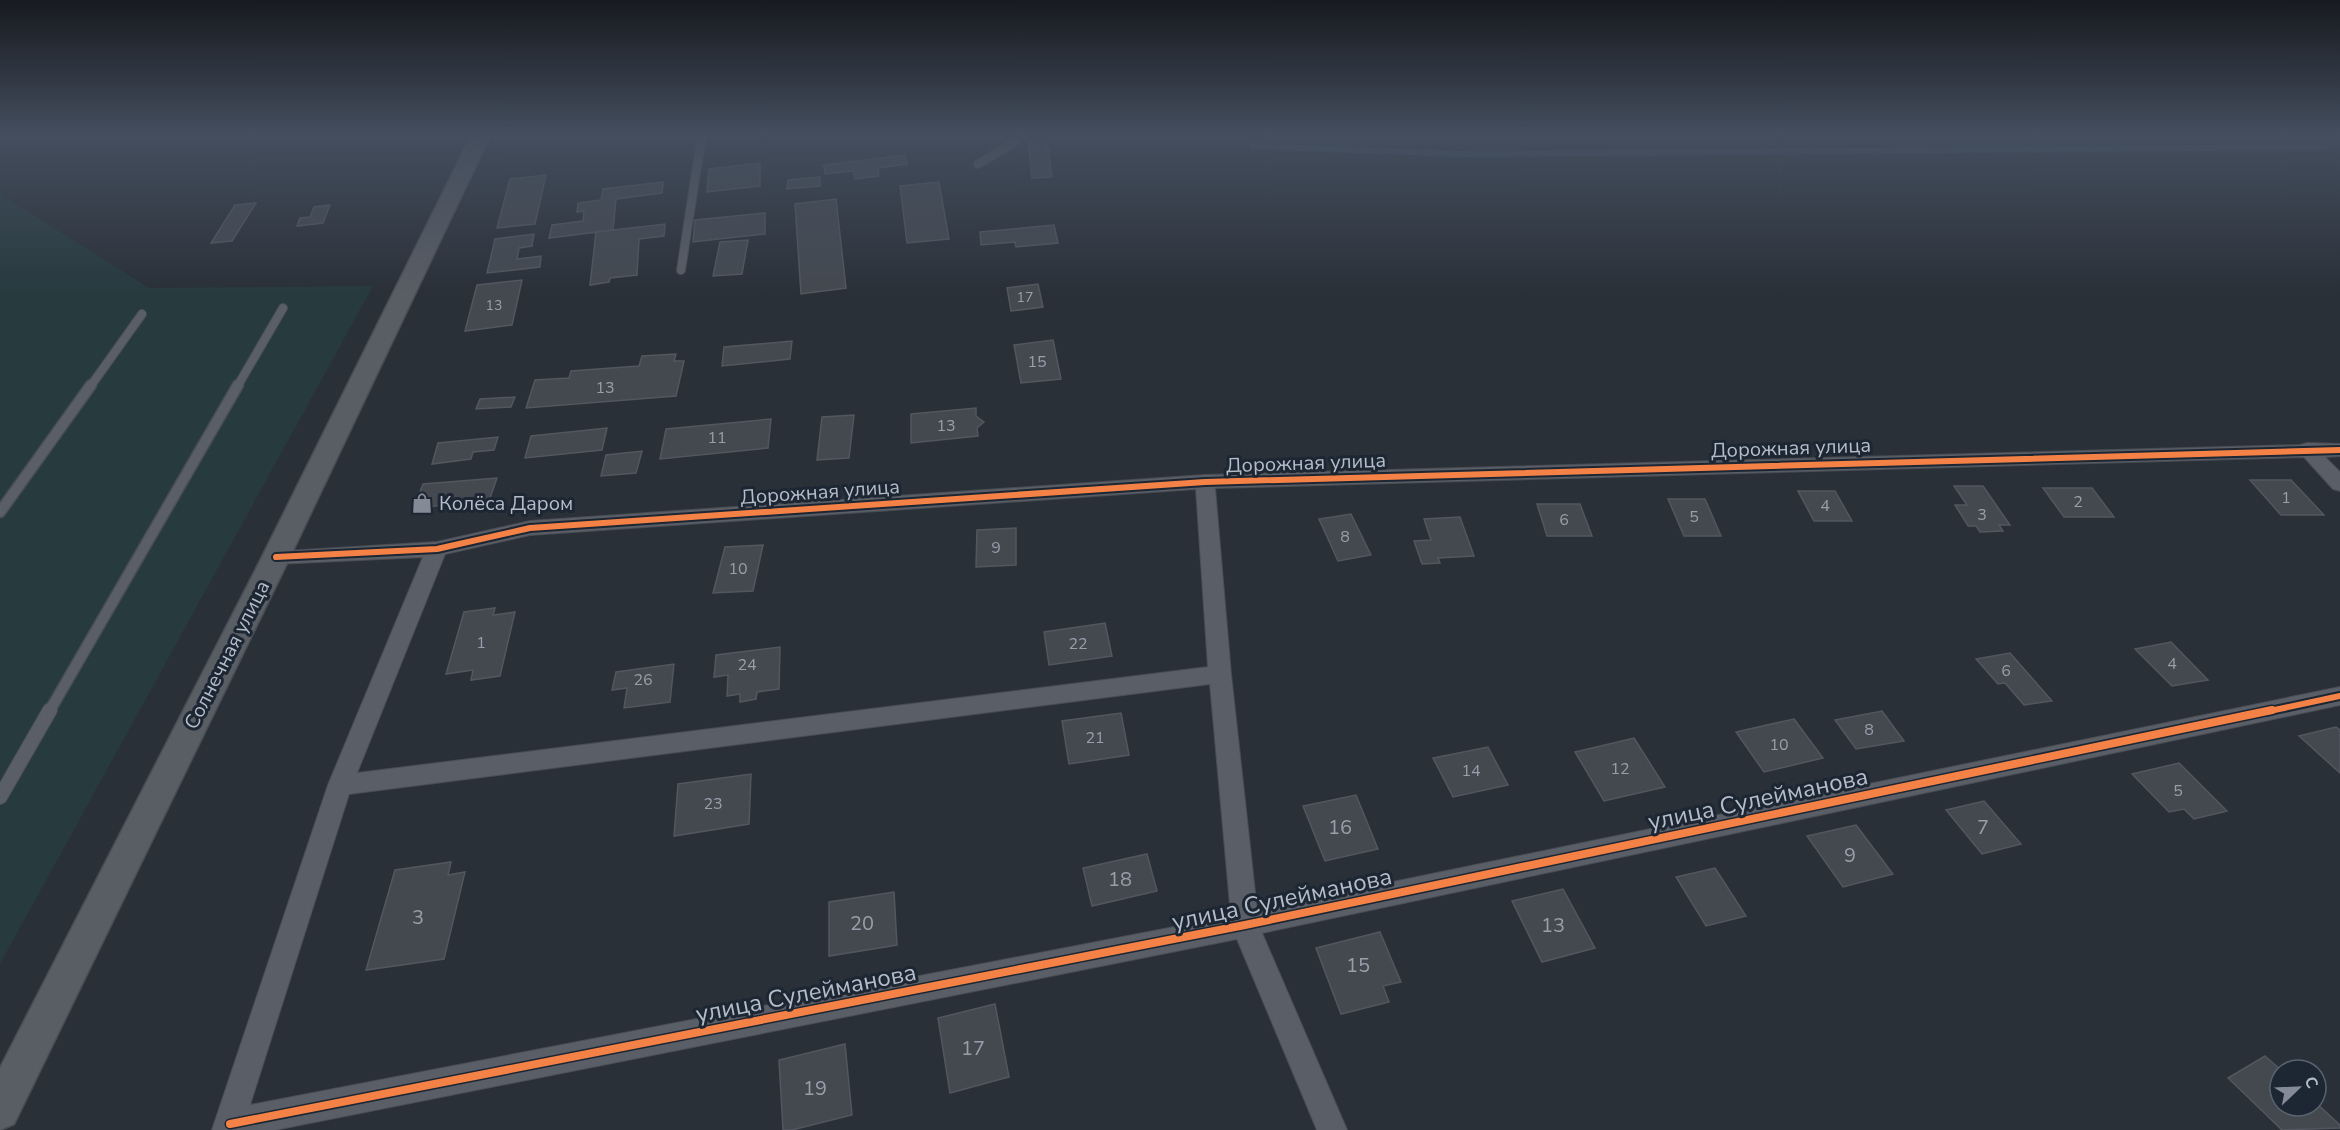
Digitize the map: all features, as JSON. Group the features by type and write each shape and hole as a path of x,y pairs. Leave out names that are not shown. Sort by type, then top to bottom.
{"main road":[{"name":"Солнечная улица","path":"0,1110 18,1060 276,557 456,187"}],"street":[{"name":"Дорожная улица","path":"276,557 437,549 530,528 1205,482 2307,449 2340,450"},
{"path":"2307,449 2340,484"},
{"path":"1205,482 1220,674 1245,925 1332,1130"},
{"path":"228,1127 340,785 437,549"},
{"path":"340,785 1220,674"},
{"name":"улица Сулейманова","path":"228,1127 1245,925 2340,696"}],"lane":[{"path":"681,270 694,187"},
{"path":"0,797 283,308"},
{"path":"0,512 142,314"}],"green space":[{"path":"0,194 149,288 373,286 0,964"}],"building":[{"path":"508,187 543,187 535,224 497,228"},
{"path":"663,187 662,193 616,199 613,230 549,238 552,225 583,221 584,211 577,212 578,203 601,200 603,189"},
{"path":"707,187 754,187 707,192"},
{"path":"787,187 812,187 787,189"},
{"path":"900,187 940,187 949,239 907,243"},
{"path":"836,199 846,288 801,294 795,204"},
{"path":"256,203 232,241 211,243 235,205"},
{"path":"330,205 323,223 297,226 300,218 310,217 314,207"},
{"path":"765,213 765,234 693,242 695,220"},
{"path":"665,224 664,236 639,239 637,275 610,278 609,282 590,285 596,232"},
{"path":"1054,225 1058,243 1016,247 1015,242 981,245 980,232"},
{"path":"534,234 532,246 519,248 517,259 541,256 540,267 487,273 495,239"},
{"path":"748,240 742,274 713,276 720,242"},
{"path":"522,280 512,325 465,331 477,285"},
{"path":"1038,284 1043,307 1011,311 1007,288"},
{"path":"1053,340 1061,379 1021,383 1014,345"},
{"path":"792,341 790,359 722,366 724,347"},
{"path":"676,354 674,361 684,361 676,396 526,408 535,380 569,378 571,371 639,366 642,356"},
{"path":"515,397 511,407 476,409 480,399"},
{"path":"976,408 976,416 984,422 977,428 978,436 911,443 911,414"},
{"path":"854,415 849,458 817,460 822,417"},
{"path":"771,419 768,448 660,459 666,429"},
{"path":"607,428 602,450 525,458 531,436"},
{"path":"498,437 494,450 473,452 471,459 432,464 438,443"},
{"path":"642,451 636,473 601,476 606,455"},
{"path":"497,478 489,501 414,508 423,484"},
{"path":"2250,480 2291,480 2324,515 2281,515"},
{"path":"1954,486 1983,486 2010,525 1999,525 2003,531 1980,532 1976,526 1968,526 1955,505 1967,505"},
{"path":"2043,488 2092,488 2114,517 2064,517"},
{"path":"1798,491 1835,491 1852,521 1814,521"},
{"path":"1668,499 1705,499 1721,536 1684,536"},
{"path":"1537,504 1580,504 1592,536 1547,536"},
{"path":"1351,514 1371,555 1338,561 1319,519"},
{"path":"1460,517 1474,556 1438,558 1440,563 1422,564 1414,541 1431,540 1424,519"},
{"path":"1016,528 1016,565 976,567 977,530"},
{"path":"763,545 753,591 713,593 725,547"},
{"path":"495,608 493,615 515,612 500,676 471,680 473,670 446,674 464,612"},
{"path":"1105,623 1112,656 1049,665 1044,632"},
{"path":"2171,642 2208,680 2172,686 2135,649"},
{"path":"780,647 779,689 757,692 756,699 740,702 740,694 727,696 728,675 714,677 716,655"},
{"path":"2010,653 2052,701 2024,705 2005,683 1998,684 1976,659"},
{"path":"674,664 670,702 624,708 627,688 612,690 616,672"},
{"path":"1882,711 1904,741 1856,749 1835,720"},
{"path":"1121,713 1129,755 1069,764 1062,721"},
{"path":"1794,719 1823,758 1764,772 1736,732"},
{"path":"2336,727 2340,730 2340,773 2299,736"},
{"path":"1634,738 1665,787 1604,801 1575,752"},
{"path":"1488,747 1508,785 1453,797 1433,758"},
{"path":"2179,763 2227,811 2194,819 2184,809 2169,812 2132,774"},
{"path":"751,774 749,824 674,836 678,784"},
{"path":"1356,795 1378,849 1325,861 1303,806"},
{"path":"1984,801 2021,844 1982,854 1946,810"},
{"path":"1856,825 1893,874 1843,887 1807,836"},
{"path":"1147,854 1157,891 1092,906 1083,868"},
{"path":"451,862 448,875 465,872 444,959 366,970 395,870"},
{"path":"1715,868 1746,916 1706,926 1676,877"},
{"path":"1563,889 1595,948 1542,962 1512,901"},
{"path":"894,892 897,945 829,956 829,902"},
{"path":"1380,932 1401,982 1383,986 1389,1002 1341,1014 1316,948"},
{"path":"995,1004 1009,1077 950,1093 938,1018"},
{"path":"845,1044 852,1115 792,1130 783,1130 779,1060"},
{"path":"2265,1056 2268,1059 2268,1117 2228,1078"},
{"path":"2328,1114 2340,1125 2340,1128 2282,1130 2270,1118 2328,1118"}],"cycle path":[{"path":"276,557 437,549 530,528 1205,482 2340,450"},
{"path":"230,1124 1245,925 2340,696"}],"place":[{"name":"Колёса Даром","path":"422,503"}]}
